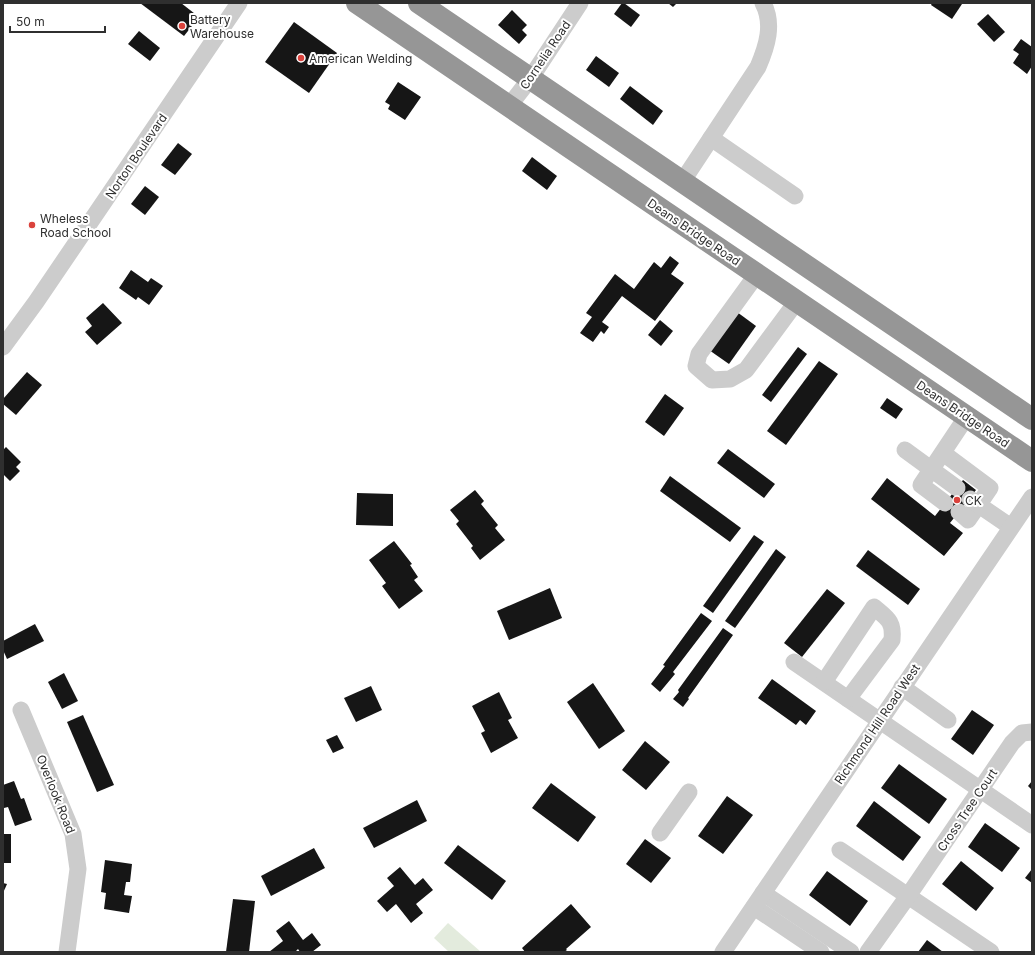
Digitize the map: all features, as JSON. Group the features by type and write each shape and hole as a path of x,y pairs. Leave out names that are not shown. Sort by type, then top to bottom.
{"highway":[{"name":"Deans Bridge Road","path":"357,3 1032,461"},
{"path":"419,3 1032,419"}],"street":[{"name":"Norton Boulevard","path":"3,347 239,3"},
{"name":"Cornelia Road","path":"509,106 530,78 580,3"},
{"path":"682,182 758,67 765,51 769,36 769,17 763,3"},
{"path":"711,138 795,196"},
{"path":"757,274 699,354 696,366 712,380 730,379 746,370 797,301"},
{"path":"967,416 921,485 968,520 968,497"},
{"path":"905,450 1011,527"},
{"path":"943,453 990,488 968,497"},
{"name":"Richmond Hill Road West","path":"723,952 1032,497"},
{"path":"824,682 874,607 890,620 893,630 892,640 848,699"},
{"path":"794,662 1032,825"},
{"path":"902,687 948,720"},
{"name":"Overlook Road","path":"21,710 73,834 78,869 67,952"},
{"name":"Cross Tree Court","path":"868,952 1012,743 1022,733 1032,732"},
{"path":"660,833 689,792"},
{"path":"840,850 991,952"},
{"path":"763,892 851,952"},
{"path":"754,907 821,952"}],"shaded area":[{"path":"448,923 481,952 449,952 434,938"}],"building":[{"name":"Battery Warehouse","path":"140,3 181,3 199,17 184,36"},
{"path":"622,3 640,15 631,27 614,14"},
{"path":"668,3 677,3 673,7"},
{"path":"932,3 962,4 952,19 931,5"},
{"path":"512,10 527,25 522,30 527,35 519,44 498,25"},
{"path":"988,14 1005,32 994,42 977,24"},
{"name":"American Welding","path":"294,22 337,53 309,93 265,62"},
{"path":"139,31 160,48 150,61 128,44"},
{"path":"1021,39 1032,47 1032,66 1027,74 1013,63 1019,54 1013,50"},
{"path":"596,56 619,73 609,87 586,70"},
{"path":"398,82 421,97 405,120 388,109 390,105 385,102"},
{"path":"630,86 663,111 653,125 620,99"},
{"path":"178,143 192,154 175,175 161,165"},
{"path":"532,157 557,176 547,190 522,171"},
{"path":"145,186 159,197 145,215 131,204"},
{"path":"670,256 679,263 671,274 684,283 655,321 622,296 602,322 609,327 604,334 601,331 593,342 580,333 592,317 586,313 615,274 634,289 654,262 661,268"},
{"path":"131,270 148,282 151,278 163,286 149,305 138,297 136,300 119,288"},
{"path":"103,303 122,323 97,345 85,332 92,326 86,318"},
{"path":"737,312 756,326 729,364 709,350"},
{"path":"660,320 673,331 661,346 648,335"},
{"path":"798,347 807,354 771,402 762,395"},
{"path":"819,361 838,374 786,445 767,431"},
{"path":"27,372 42,385 16,415 3,404 3,399"},
{"path":"665,394 684,408 664,436 645,422"},
{"path":"887,398 903,409 896,419 880,408"},
{"path":"6,447 21,462 16,467 20,471 10,481 3,474 3,450"},
{"path":"728,449 775,484 764,498 717,463"},
{"path":"670,476 741,528 730,542 660,491"},
{"path":"887,478 935,516 963,480 976,490 950,523 963,533 944,556 871,499"},
{"path":"475,490 484,501 481,504 498,525 495,528 505,540 480,560 471,548 473,546 456,524 459,521 450,510"},
{"path":"357,493 393,494 393,526 356,525"},
{"path":"754,535 764,542 713,613 703,606"},
{"path":"394,541 412,564 410,565 418,577 414,580 423,591 399,609 382,586 386,583 369,560"},
{"path":"776,549 786,557 735,628 725,621"},
{"path":"868,550 920,589 908,605 856,566"},
{"path":"550,588 562,618 509,640 497,611"},
{"path":"827,589 845,603 802,657 784,643"},
{"path":"701,613 712,621 673,672 675,674 660,692 651,684"},
{"path":"35,624 44,641 7,659 3,650 3,641"},
{"path":"723,628 733,635 683,707 673,699"},
{"path":"64,673 78,701 62,709 48,682"},
{"path":"772,679 816,711 806,725 800,720 796,725 758,698"},
{"path":"593,683 625,731 599,749 567,702"},
{"path":"371,686 382,710 356,722 344,698"},
{"path":"499,692 512,718 508,720 518,738 491,753 481,733 485,731 472,706"},
{"path":"972,710 994,725 973,755 951,739"},
{"path":"83,715 114,785 97,792 67,722"},
{"path":"337,735 344,748 333,753 326,740"},
{"path":"645,741 670,762 646,790 622,770"},
{"path":"899,764 947,799 929,824 881,788"},
{"path":"14,781 21,799 24,798 32,820 15,826 8,807 4,808 3,805 3,785"},
{"path":"1032,781 1032,790 1028,786"},
{"path":"551,783 596,817 578,842 532,808"},
{"path":"727,796 753,815 723,854 698,836"},
{"path":"417,800 427,821 374,848 363,828"},
{"path":"874,801 921,837 903,861 856,826"},
{"path":"985,823 1020,848 1002,872 968,847"},
{"path":"3,834 11,834 11,863 3,863"},
{"path":"645,839 671,858 651,883 626,864"},
{"path":"458,845 506,881 492,900 444,863"},
{"path":"314,848 325,868 271,896 261,876"},
{"path":"105,860 132,864 130,882 126,882 124,895 132,896 129,913 104,909 106,893 101,892"},
{"path":"961,861 994,888 976,911 942,884"},
{"path":"400,867 415,885 423,878 433,890 416,904 423,913 411,923 396,904 387,912 377,901 394,886 387,878"},
{"path":"1032,869 1032,883 1025,878"},
{"path":"827,871 868,901 850,926 809,895"},
{"path":"3,883 7,884 3,893"},
{"path":"233,899 255,901 249,952 226,952"},
{"path":"571,904 591,927 564,952 525,952 522,948"},
{"path":"289,921 303,940 312,933 321,945 312,952 300,952 298,949 295,952 269,952 283,941 276,931"},
{"path":"927,940 943,952 918,952"}],"place":[{"name":"Battery Warehouse","path":"182,26"},
{"name":"American Welding","path":"301,58"},
{"name":"Wheless Road School","path":"32,225"},
{"name":"CK","path":"957,500"}]}
